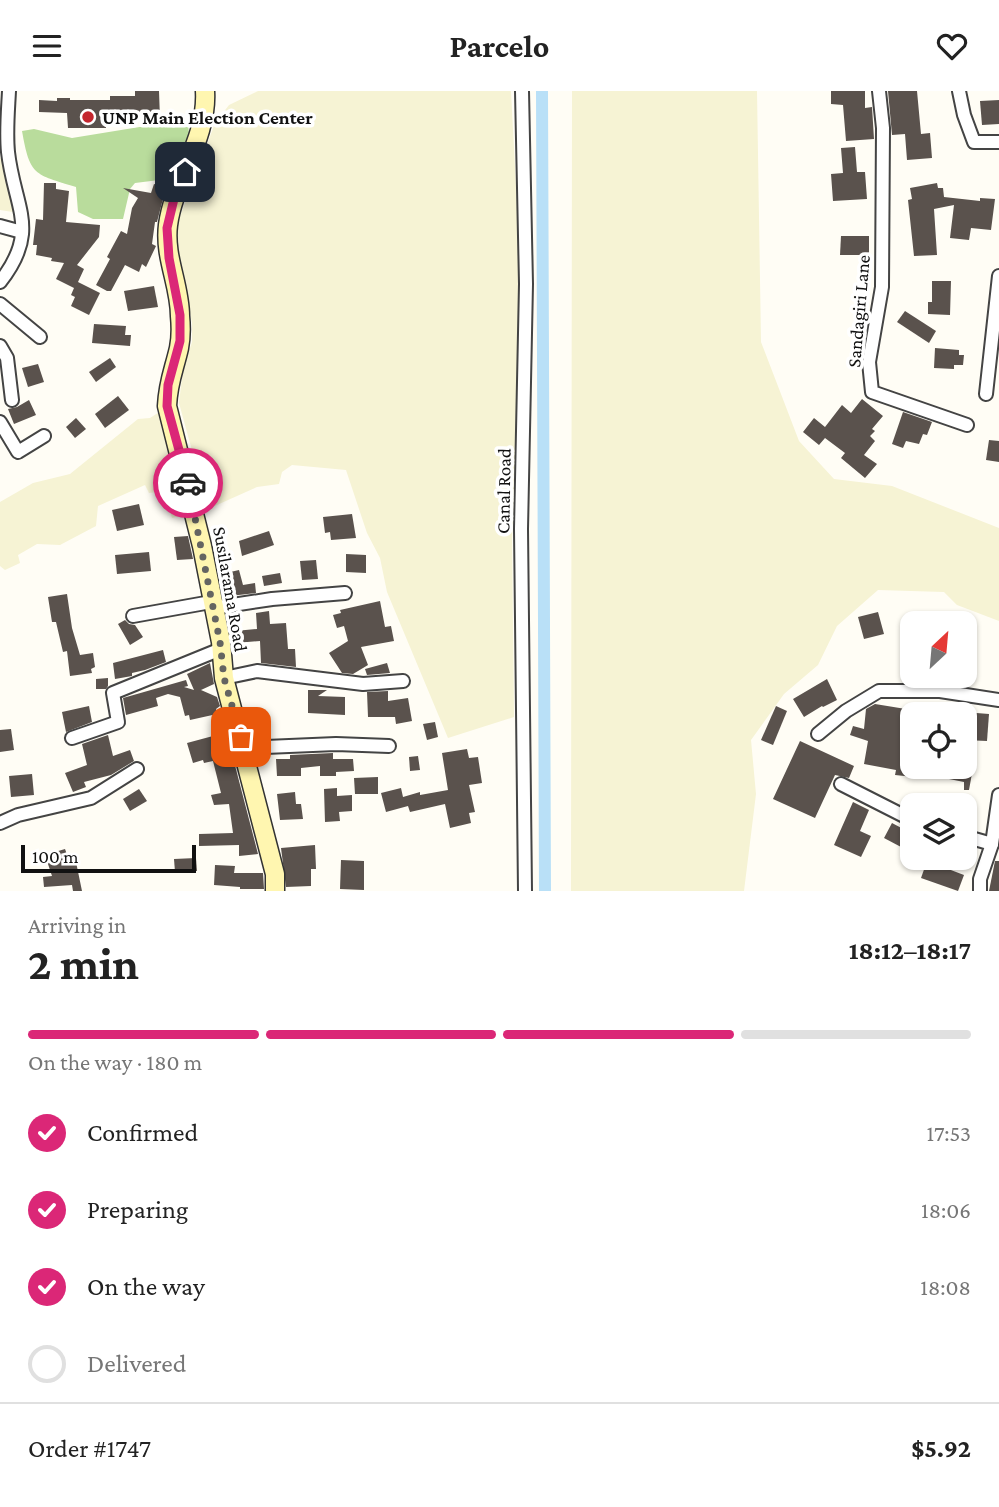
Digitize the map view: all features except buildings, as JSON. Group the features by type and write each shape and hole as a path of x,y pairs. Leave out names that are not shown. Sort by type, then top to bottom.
{"street":[{"path":"0,282 18,255 22,232 22,218 8,149 9,91"},
{"name":"Susilarama Road","path":"205,91 206,100 199,129 174,199 167,228 180,315 180,341 168,385 167,406 202,546 224,678 275,874 275,891"},
{"name":"Canal Road","path":"522,91 526,284 521,529 525,891"},
{"name":"Sandagiri Lane","path":"879,91 883,128 882,287 869,362 872,393 967,425"},
{"path":"959,91 974,142 999,142"},
{"path":"0,226 22,232"},
{"path":"986,394 999,276"},
{"path":"0,304 40,337"},
{"path":"0,346 7,358 12,400"},
{"path":"0,422 19,452 44,436"},
{"path":"0,422 9,452"},
{"path":"133,616 212,605 345,593"},
{"path":"72,738 118,722 113,693 221,649"},
{"path":"224,678 257,671 363,684 403,681"},
{"path":"818,734 846,711 880,691 940,691 999,700"},
{"path":"244,748 336,744 389,746"},
{"path":"0,823 18,815 92,798 137,769"},
{"path":"841,784 900,814"},
{"path":"980,891 980,879 992,844 999,795"},
{"path":"977,840 992,844"}],"shaded area":[{"path":"258,91 511,91 522,300 512,539 514,717 448,738 387,592 380,558 367,533 346,470 292,465 282,472 279,484 257,487 208,509 179,403 183,369 192,342 192,323 176,248 176,227 215,123 229,105"},
{"path":"572,91 757,91 761,342 799,441 834,479 892,486 999,528 999,621 957,605 944,592 878,590 837,626 818,665 784,694 751,740 756,794 744,891 571,891"},
{"path":"0,158 3,159 13,212 0,210"},
{"path":"164,409 191,513 172,518 164,491 149,493 145,485 98,506 96,526 60,545 37,544 18,555 20,563 5,570 0,566 0,502 33,483 70,474 138,419 150,418"}],"green space":[{"path":"164,123 188,123 189,134 175,178 135,183 130,189 123,219 93,219 78,212 76,187 36,171 28,157 22,131 34,129 72,138"}],"waterway":[{"path":"542,91 545,891"}],"way so far":[{"path":"188,483 220,642 224,678 241,737"}],"place":[{"name":"UNP Main Election Center","path":"88,117"}],"route":[{"path":"185,172 174,199 167,228 169,258 180,306 180,341 168,385 167,406 188,483"}]}
